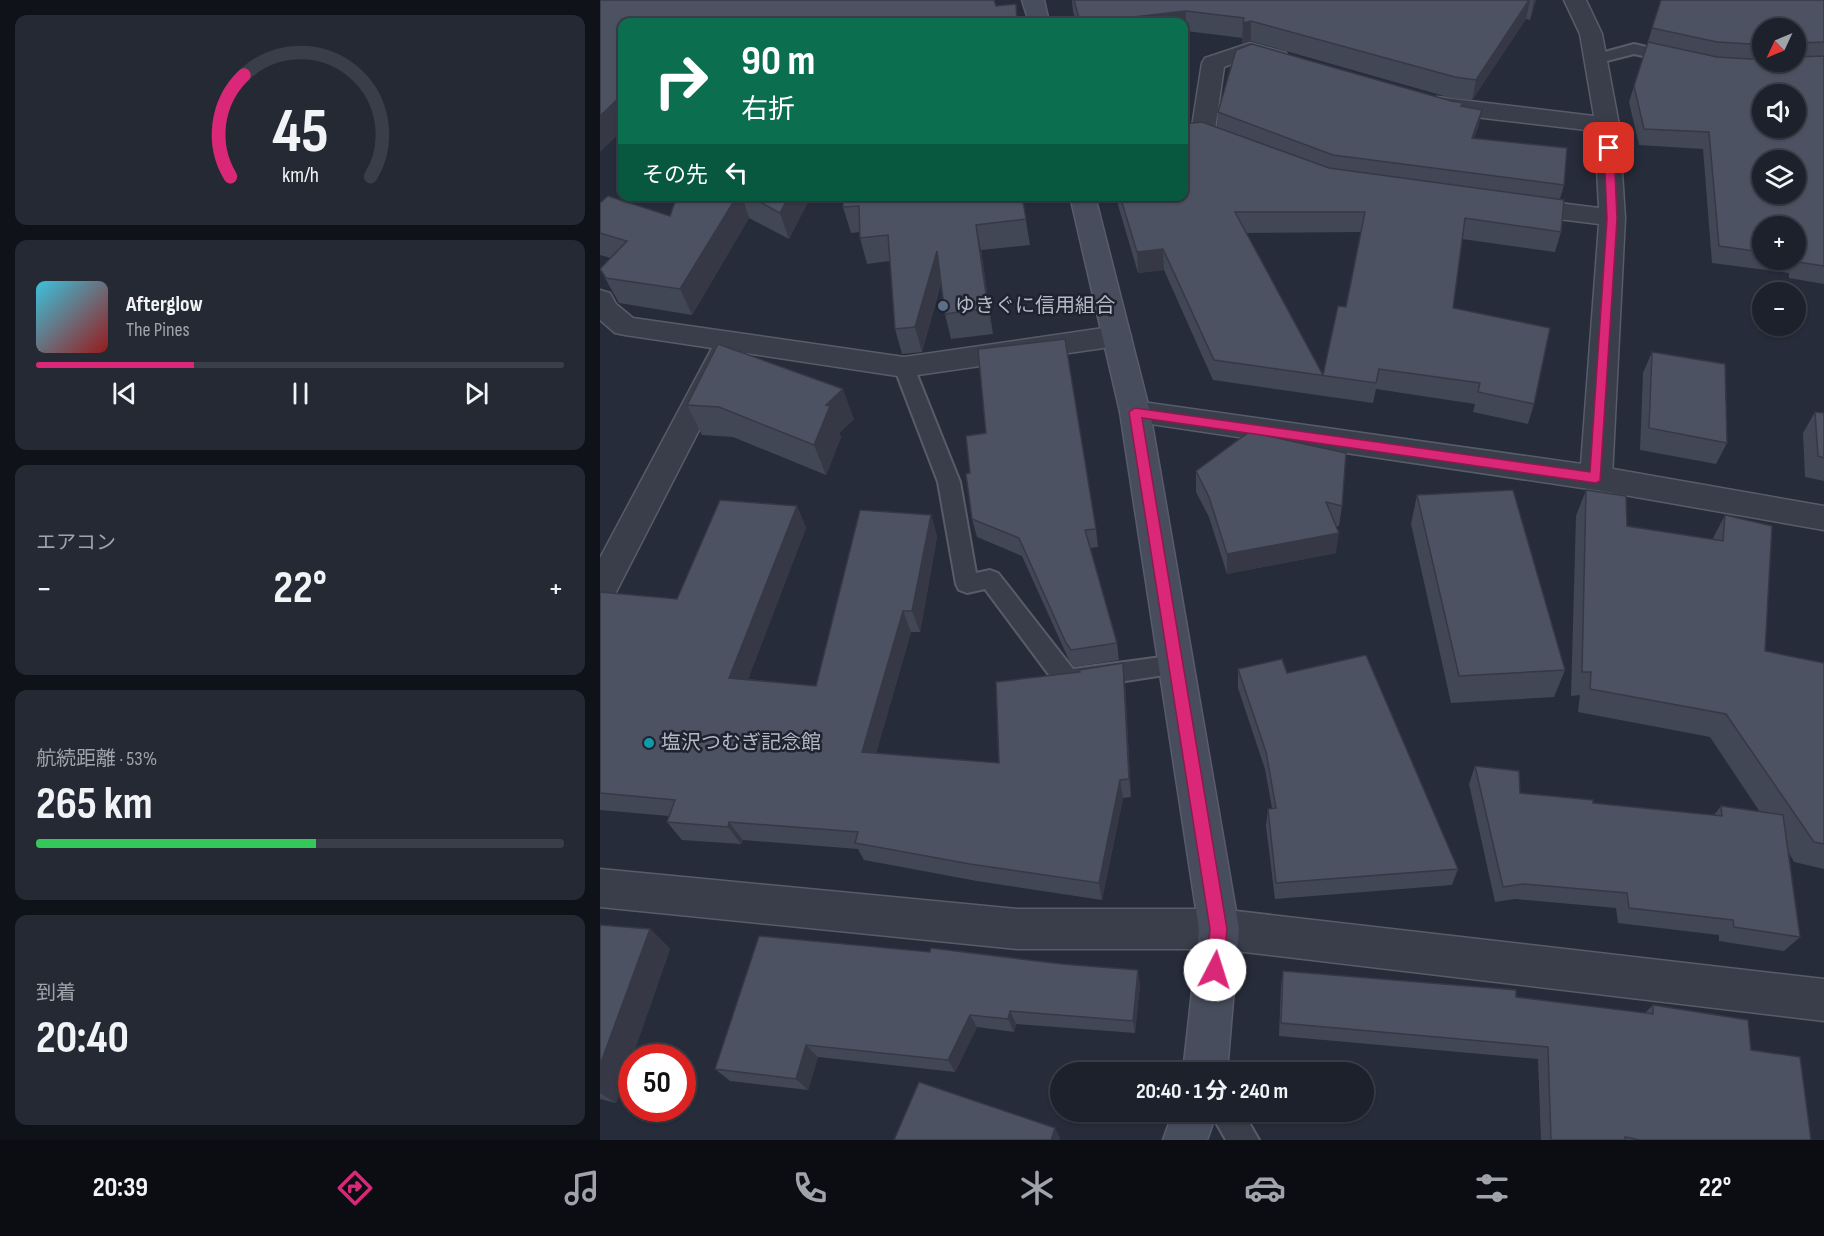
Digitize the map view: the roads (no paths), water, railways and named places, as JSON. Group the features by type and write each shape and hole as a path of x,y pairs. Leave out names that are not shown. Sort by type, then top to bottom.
{"main road":[{"path":"1033,0 1038,18"},
{"path":"1083,201 1135,412 1219,929 1206,1062"},
{"path":"1185,1140 1191,1122"}],"street":[{"path":"1575,0 1591,34 1607,125 1612,219 1596,478"},
{"path":"1260,154 1193,134 1213,63 1250,50 1294,63"},
{"path":"1416,98 1449,107 1607,125"},
{"path":"1493,202 1612,219"},
{"path":"600,299 605,309 625,326 904,367 1117,336"},
{"path":"600,590 730,340"},
{"path":"1135,412 1596,478 1824,518"},
{"path":"600,888 1017,929 1219,929 1824,1000"}],"lane":[{"path":"1595,59 1634,49 1689,61"},
{"path":"904,367 949,482 967,584 990,579 1067,680 1176,665"},
{"path":"1232,1122 1244,1140"}],"place":[{"name":"ゆきぐに信用組合","path":"943,306"},
{"name":"塩沢つむぎ記念館","path":"649,743"}]}
